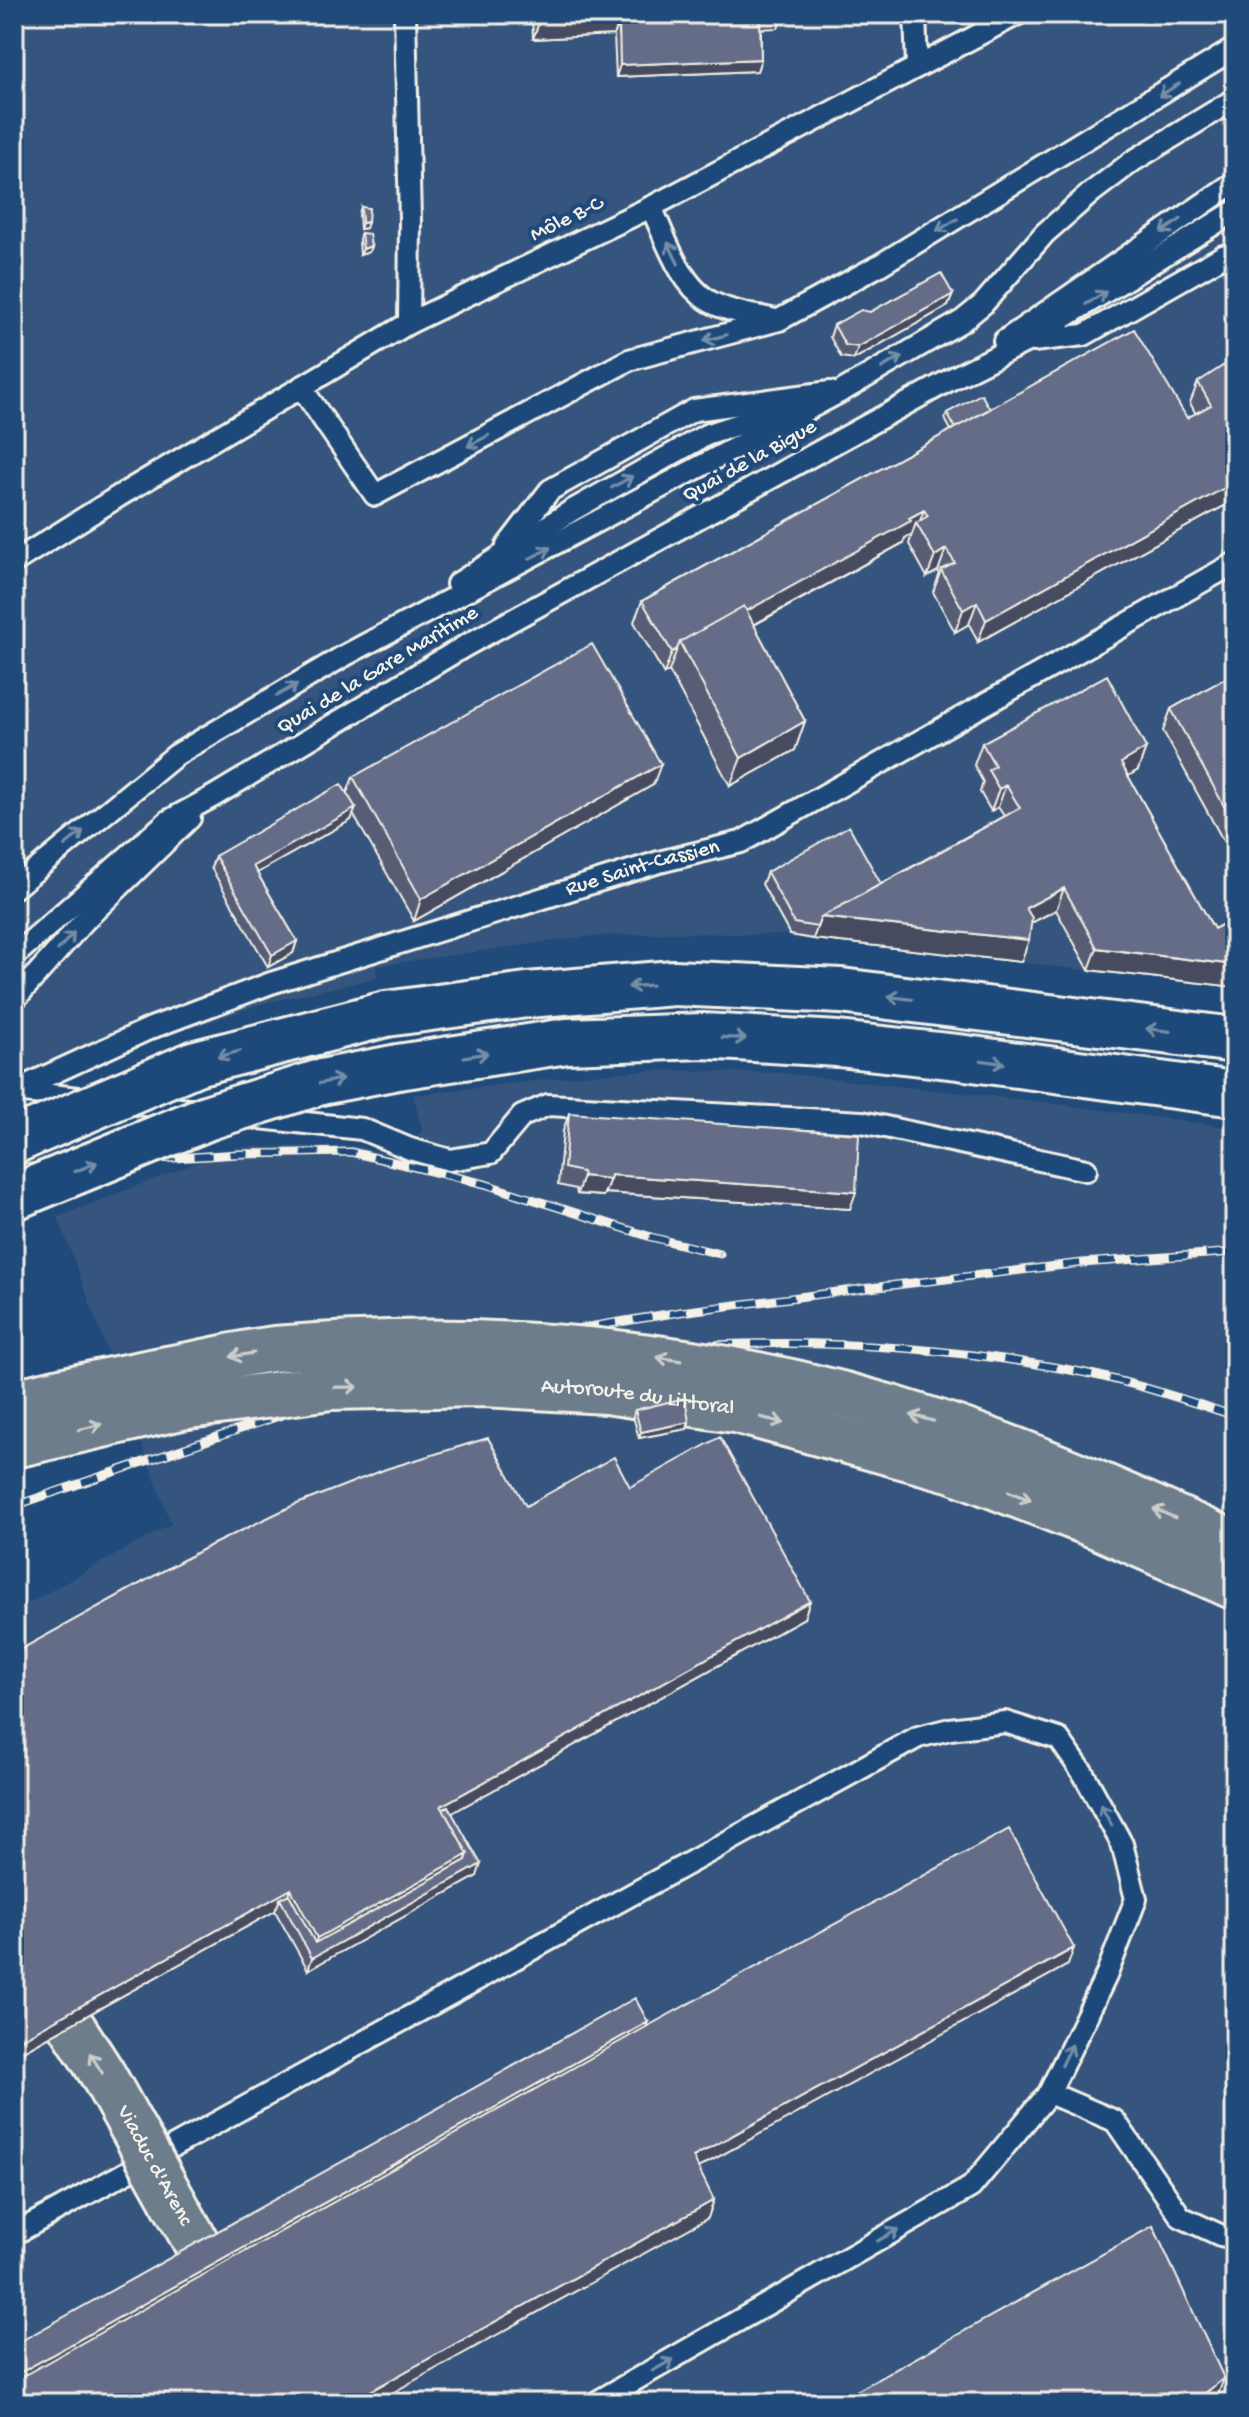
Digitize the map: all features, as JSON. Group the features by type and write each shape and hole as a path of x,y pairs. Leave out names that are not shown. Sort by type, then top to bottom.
{"highway":[{"name":"Autoroute du Littoral","path":"14,1402 114,1378 272,1350 410,1343 545,1346 669,1358 797,1384 936,1422 1100,1485 1235,1544"},
{"name":"Autoroute du Littoral","path":"14,1445 181,1407 331,1387 484,1384 606,1391 735,1410 953,1470 1102,1528 1235,1587"},
{"name":"Viaduc d'Arenc","path":"14,1935 111,2088 237,2316 279,2403"}],"street":[{"path":"14,1141 196,1063 386,1014 527,995 674,983 841,991 1235,1040"},
{"path":"14,1197 209,1117 321,1082 567,1041 703,1036 838,1044 1235,1094"}],"lane":[{"path":"405,14 409,323"},
{"path":"915,14 917,67"},
{"name":"Môle B-C","path":"14,562 409,323 651,207 1018,14"},
{"path":"301,387 375,495 629,360 779,320 878,266 1235,48"},
{"path":"342,657 842,391 962,321 983,304 1045,233 1092,192 1133,161 1235,99"},
{"name":"Quai de la Bigue","path":"955,377 1032,320 1235,182"},
{"path":"651,207 692,287 711,302 738,312 779,320"},
{"name":"Quai de la Bigue","path":"568,589 955,377 1025,342 1235,211"},
{"path":"1025,342 1084,335 1223,256 1235,253"},
{"path":"14,888 176,755 342,657 571,511 706,435 842,391"},
{"path":"499,557 550,490 694,410 842,391"},
{"name":"Rue Saint-Cassien","path":"14,1091 151,1028 271,983 659,862 741,842 1235,563"},
{"name":"Quai de la Gare Maritime","path":"14,966 21,949 168,821 568,589"},
{"name":"Quai de la Gare Maritime","path":"14,1000 84,921 214,796"},
{"path":"14,1091 362,1129 410,1149 450,1160 491,1153 522,1116 548,1105 862,1122 1086,1170"},
{"path":"14,2234 918,1737 950,1729 1005,1722 1059,1739 1083,1773 1122,1844 1136,1899 1106,1976 1049,2093 971,2187 595,2403"},
{"path":"1049,2093 1115,2121 1181,2217 1220,2235 1235,2238"}],"shaded area":[{"path":"14,14 1235,14 1235,988 790,935 669,933 582,937 376,966 377,978 265,1003 169,1035 54,1080 14,1100"},
{"path":"663,1070 782,1073 1043,1102 1235,1128 1235,2403 14,2403 14,1611 171,1524 58,1217 236,1147 355,1146 405,1159 422,1129 413,1095 592,1074"}],"building":[{"path":"541,14 607,14 541,17"},
{"path":"760,17 761,59 620,65 619,23"},
{"path":"361,207 369,208 368,222 362,223"},
{"path":"361,233 369,234 371,246 363,249"},
{"path":"941,273 953,294 858,347 845,345 834,325 861,310 870,312"},
{"path":"1134,329 1187,418 1211,405 1198,382 1226,364 1235,379 1235,482 986,620 977,602 963,610 941,570 955,563 946,549 935,556 916,523 928,516 924,510 909,518 911,521 747,611 744,606 680,642 672,652 642,601"},
{"path":"981,394 990,409 955,428 947,413"},
{"path":"744,606 805,721 741,758 680,642"},
{"path":"592,644 661,764 421,899 353,777"},
{"path":"1235,673 1235,826 1171,709"},
{"path":"1107,675 1146,748 1121,763 1214,929 1235,918 1235,965 1097,948 1064,888 1026,908 1032,918 1029,940 821,917 1020,808 1006,785 999,789 988,770 995,766 982,743"},
{"path":"341,784 356,808 253,866 297,941 272,955 215,856"},
{"path":"849,826 881,884 821,917 817,927 794,923 767,872"},
{"path":"569,1113 859,1134 856,1192 611,1175 610,1179 583,1176 582,1172 564,1168"},
{"path":"685,1398 689,1422 641,1432 635,1410"},
{"path":"720,1437 810,1601 441,1806 468,1854 317,1938 291,1889 14,2043 14,1653 201,1550 292,1506 386,1469 488,1438 526,1506 614,1457 630,1487"},
{"path":"448,1806 481,1864 312,1958 280,1899 289,1894 315,1943 466,1860 468,1854 443,1809"},
{"path":"1009,1829 1074,1948 693,2157 714,2200 349,2403 14,2403 14,2381 646,2027"},
{"path":"635,1998 648,2022 14,2376 14,2345"},
{"path":"1153,2226 1224,2378 1193,2403 835,2403"}],"railway":[{"path":"14,1168 239,1154 351,1152 485,1184 651,1237 720,1254"},
{"path":"14,1506 400,1375 577,1329 680,1312 1082,1263 1235,1252"},
{"path":"361,1399 481,1371 589,1355 657,1348 793,1344 929,1350 1065,1369 1130,1384 1235,1416"}]}
